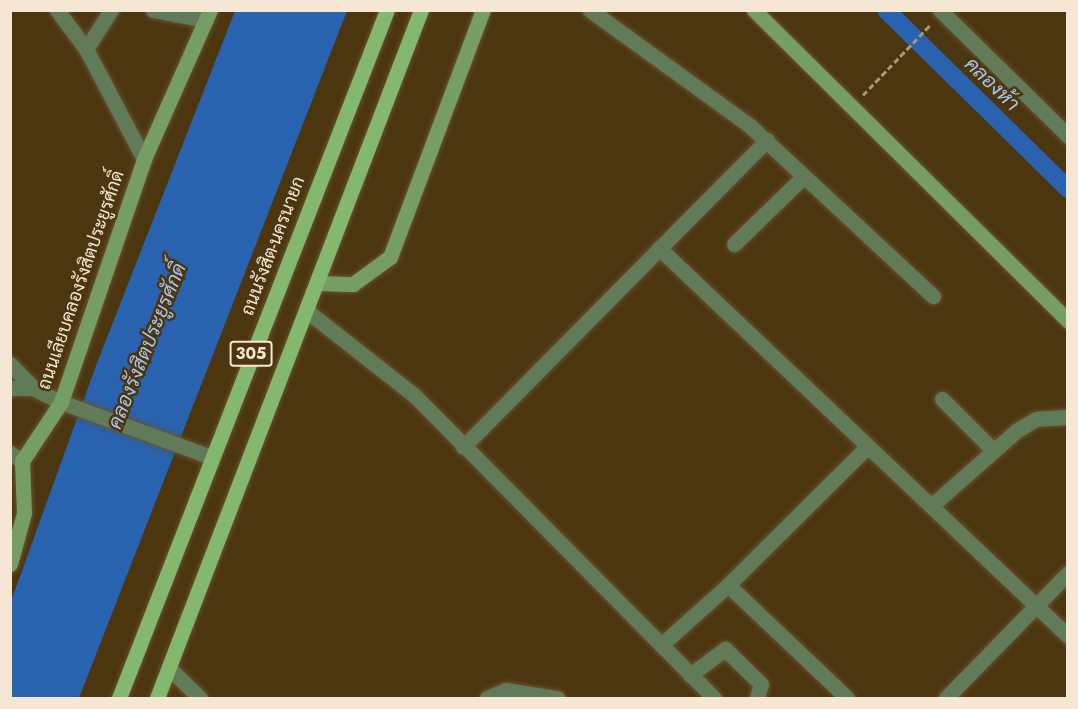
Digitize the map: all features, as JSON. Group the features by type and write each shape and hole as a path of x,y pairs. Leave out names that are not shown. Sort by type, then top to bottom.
{"main road":[{"name":"ถนนรังสิต-นครนายก","path":"119,699 211,457 387,10"},
{"name":"305","path":"157,699 319,283 421,10"},
{"path":"319,283 353,284 390,257 483,10"},
{"path":"754,10 1068,321"},
{"name":"ถนนเลียบคลองรังสิตประยูรศักดิ์","path":"10,564 24,513 16,457 67,405 144,159 208,16"}],"street":[{"path":"57,10 86,49 144,159"},
{"path":"86,49 111,10"},
{"path":"153,10 208,16"},
{"path":"590,10 767,140 803,177 933,296"},
{"path":"940,10 1068,136"},
{"path":"463,447 767,140"},
{"path":"734,244 803,177"},
{"path":"659,248 1068,636"},
{"path":"307,311 415,396 714,699"},
{"path":"10,364 33,388 67,405 194,453 211,457"},
{"path":"10,388 33,388"},
{"path":"942,399 992,449"},
{"path":"931,506 992,449 1036,419 1068,417"},
{"path":"661,645 728,585 868,446"},
{"path":"946,699 1068,573"},
{"path":"728,585 847,699"},
{"path":"690,675 724,649 761,684 757,699"},
{"path":"169,668 200,699"},
{"path":"487,699 506,690 557,699"}],"path":[{"path":"863,94 928,28"}],"water":[{"name":"คลองรังสิตประยูรศักดิ์","path":"235,11 347,11 79,698 11,698 10,604 97,363"}],"waterway":[{"name":"คลองห้า","path":"886,10 1068,189"}]}
